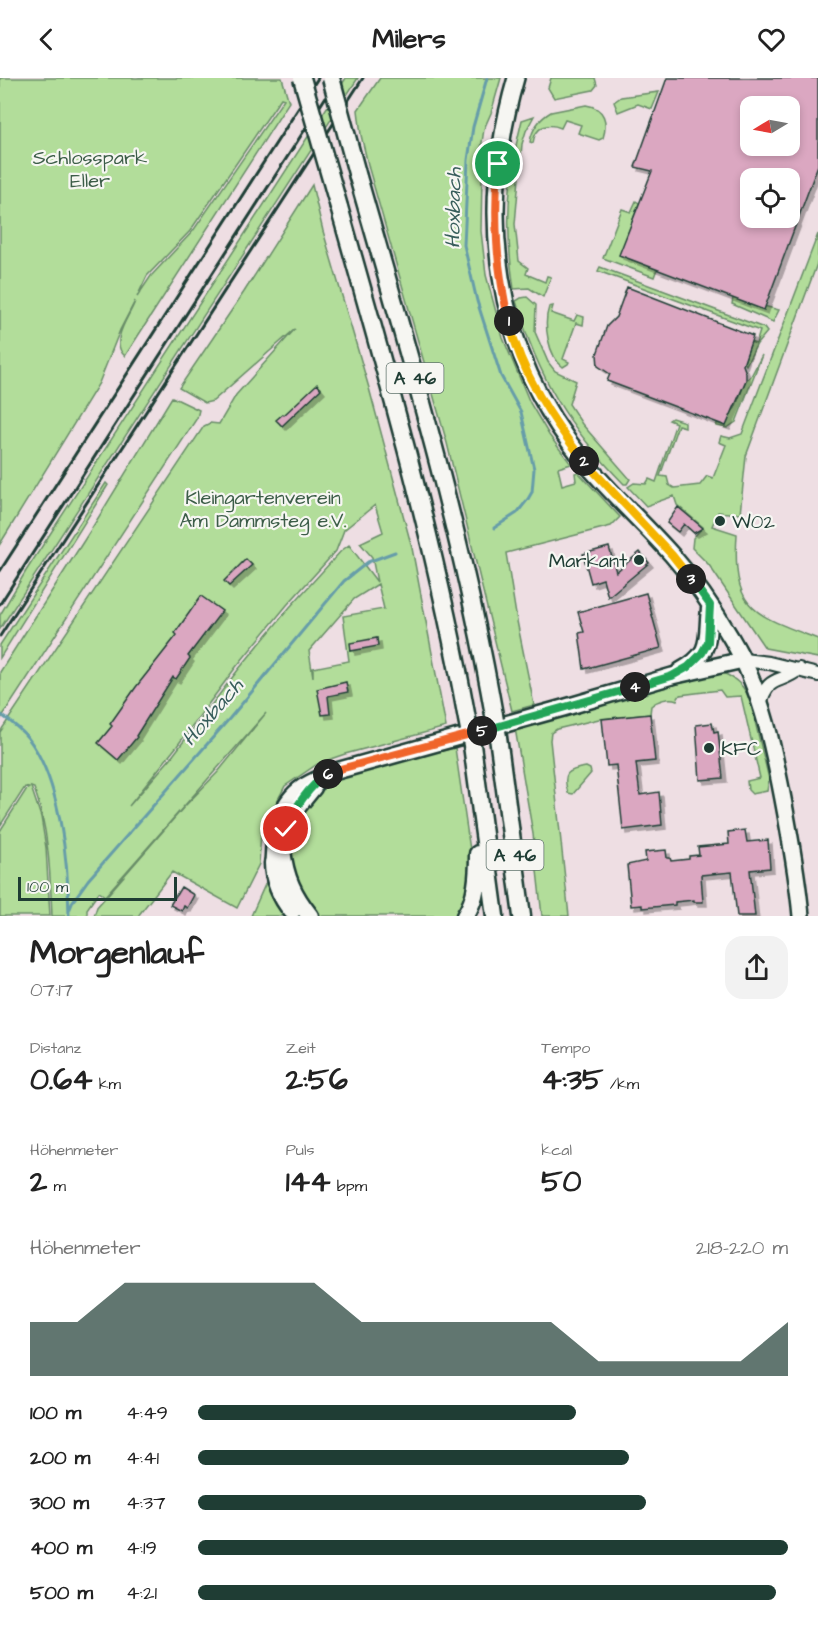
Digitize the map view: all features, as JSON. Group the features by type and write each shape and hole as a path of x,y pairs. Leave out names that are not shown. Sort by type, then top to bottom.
{"highway":[{"name":"A 46","path":"302,78 420,501 454,646 472,745 495,916"},
{"name":"A 46","path":"331,78 448,500 482,645 498,737 522,916"},
{"path":"465,916 472,903 478,873 482,814"},
{"path":"278,856 274,878 279,891 296,916"},
{"path":"278,856 287,880 300,904 310,916"}],"main road":[{"path":"516,78 504,128 496,196 497,259 511,328 532,382 555,422 584,461 672,555 710,605 743,660 760,704 779,776 801,916"},
{"path":"672,676 688,667 702,653 708,642 710,605"},
{"path":"278,856 291,818 319,780 340,769 672,676 743,660"}],"street":[{"path":"743,660 769,663 818,675"},
{"path":"760,704 763,694 771,683 792,675 799,669"}],"green space":[{"name":"Schlosspark Eller","path":"0,78 282,78 289,102 125,356 120,350 120,336 135,301 120,330 99,383 0,544","holes":["281,98 284,99 193,231 151,276 137,297 147,276 190,231"]},
{"path":"346,78 358,78 0,629 0,615 26,571"},
{"path":"380,78 501,78 484,129 479,163 482,176 481,231 486,275 503,338 530,403 549,435 571,464 558,468 562,485 576,481 575,473 578,472 620,517 611,526 506,553 534,705 512,711 447,443 361,135 358,110"},
{"path":"551,78 595,78 597,85 593,90 554,98 548,88"},
{"path":"659,92 652,109 638,104 618,112 614,102 621,97"},
{"path":"586,105 597,109 604,117 603,138 599,140 578,133 581,125 565,120 561,128 542,127 536,133 533,143 530,142 537,125 551,112"},
{"path":"534,116 522,144 515,224 519,261 528,268 526,274 545,282 547,276 551,277 543,297 529,288 514,289 509,246 509,204 517,141 522,120"},
{"name":"Kleingartenverein Am Dammsteg e.V.","path":"312,185 412,548 446,727 319,763 285,786 261,832 259,864 237,908 172,872 138,916 94,916 97,907 184,807 218,772 266,713 105,896 99,892 87,909 87,916 52,916 46,835 39,803 34,788 31,787 41,817 46,848 50,916 0,916 0,831 29,788 25,787 0,826 0,732 204,426 210,423 219,424 236,395 295,329 213,401 205,403 179,388","holes":["375,505 383,532 360,543 372,557 377,582 349,545 341,551 290,607 238,670 171,758 129,806 236,667 287,605 336,551 344,530","378,584 384,609 343,616 349,661 313,668 313,677 309,651 354,599"]},
{"path":"636,201 639,203 620,255 657,269 654,277 603,258 622,209 631,212"},
{"path":"818,234 818,261 746,456 740,514 718,512 712,526 737,534 738,579 743,594 751,606 777,623 818,639 818,658 765,648 709,565 692,548 693,538 703,527 677,505 674,496 646,506 628,487 634,483 646,484 649,479 656,482 676,423 669,420 672,418 685,422 685,427 678,425 660,476 667,477 669,485 674,488 700,485 707,476 713,478 726,445 719,442 721,436 730,438 742,434"},
{"path":"600,267 764,328 767,332 757,344 746,365 744,362 750,345 743,342 744,340 756,344 760,331 598,271"},
{"path":"527,297 536,305 535,332 548,362 555,371 576,381 569,404 582,424 630,479 627,484 624,484 587,443 571,422 545,378 534,354 516,301"},
{"path":"733,298 779,310 773,322 732,304"},
{"path":"553,306 551,313 574,321 577,315 584,317 583,325 576,323 563,359 569,362 563,367 550,348 548,339 547,314 549,307"},
{"path":"762,355 736,422 727,428 716,426 717,423 725,426 746,380 751,376"},
{"path":"172,397 199,410 197,418 0,720 0,672"},
{"path":"106,483 108,485 0,658 0,645"},
{"path":"723,673 740,684 750,701 769,779 767,791 752,794 748,790 747,781 760,778 741,696 725,697 720,690 680,695 677,700 667,699 654,704 651,706 650,714 599,719 557,729 551,733 550,740 569,916 542,916 533,834 515,728"},
{"path":"455,748 472,875 468,898 459,916 318,916 294,880 287,856 292,830 309,798 340,778 359,771"},
{"path":"586,767 591,773 573,794 568,793 566,777 570,771"},
{"path":"268,878 290,916 251,916"}],"building":[{"path":"667,78 818,78 818,165 800,213 800,168 740,168 740,228 795,228 764,310 619,255 652,171 635,167"},
{"path":"627,287 753,336 743,365 746,380 726,426 607,381 610,374 598,366 597,354 607,326 616,317"},
{"path":"317,384 321,389 282,426 276,420"},
{"path":"678,507 703,528 694,533 684,524 678,532 667,523"},
{"path":"609,547 616,572 640,552 649,563 608,597 603,579 591,583 583,554"},
{"path":"246,559 252,565 229,586 224,581"},
{"path":"646,593 661,648 584,669 579,633 584,632 578,612"},
{"path":"201,596 222,611 188,656 190,658 176,679 173,677 137,737 118,760 98,743 112,726 110,724 136,687 177,635 175,633"},
{"path":"377,638 378,646 351,651 350,643"},
{"path":"346,682 348,692 328,696 330,714 322,715 317,689"},
{"path":"650,714 655,761 636,763 640,795 659,792 662,825 623,830 616,765 607,766 602,719"},
{"path":"712,723 714,732 718,731 723,778 700,780 696,725"},
{"path":"745,830 747,842 768,840 770,868 750,870 755,916 737,916 732,872 701,875 703,902 694,902 694,900 675,902 675,905 642,908 642,905 631,906 627,865 646,861 645,852 666,850 667,858 671,861 689,859 689,856 699,855 698,847 729,844 728,832"},
{"path":"181,887 194,895 187,908 184,906 182,911 170,905"}],"waterway":[{"name":"Hoxbach","path":"487,78 473,127 468,160 464,245 477,301 501,376 521,412 534,469 532,492 528,499 517,513 494,528"},
{"name":"Hoxbach","path":"69,911 73,901 88,880 230,718 344,581 368,562 395,552"},
{"path":"0,714 28,738 48,776 55,799 64,848 69,916"}],"railway":[{"path":"0,571 318,78"},
{"path":"0,604 338,78"},
{"path":"0,636 363,78"}],"place":[{"name":"W02","path":"720,521"},
{"name":"Markant","path":"639,560"},
{"name":"KFC","path":"709,748"}],"route":[{"path":"286,829 297,808 319,780 333,772 672,676 688,667 702,653 708,642 710,605 672,555 584,461 555,422 532,382 511,328 497,259 495,231 498,164"}]}
